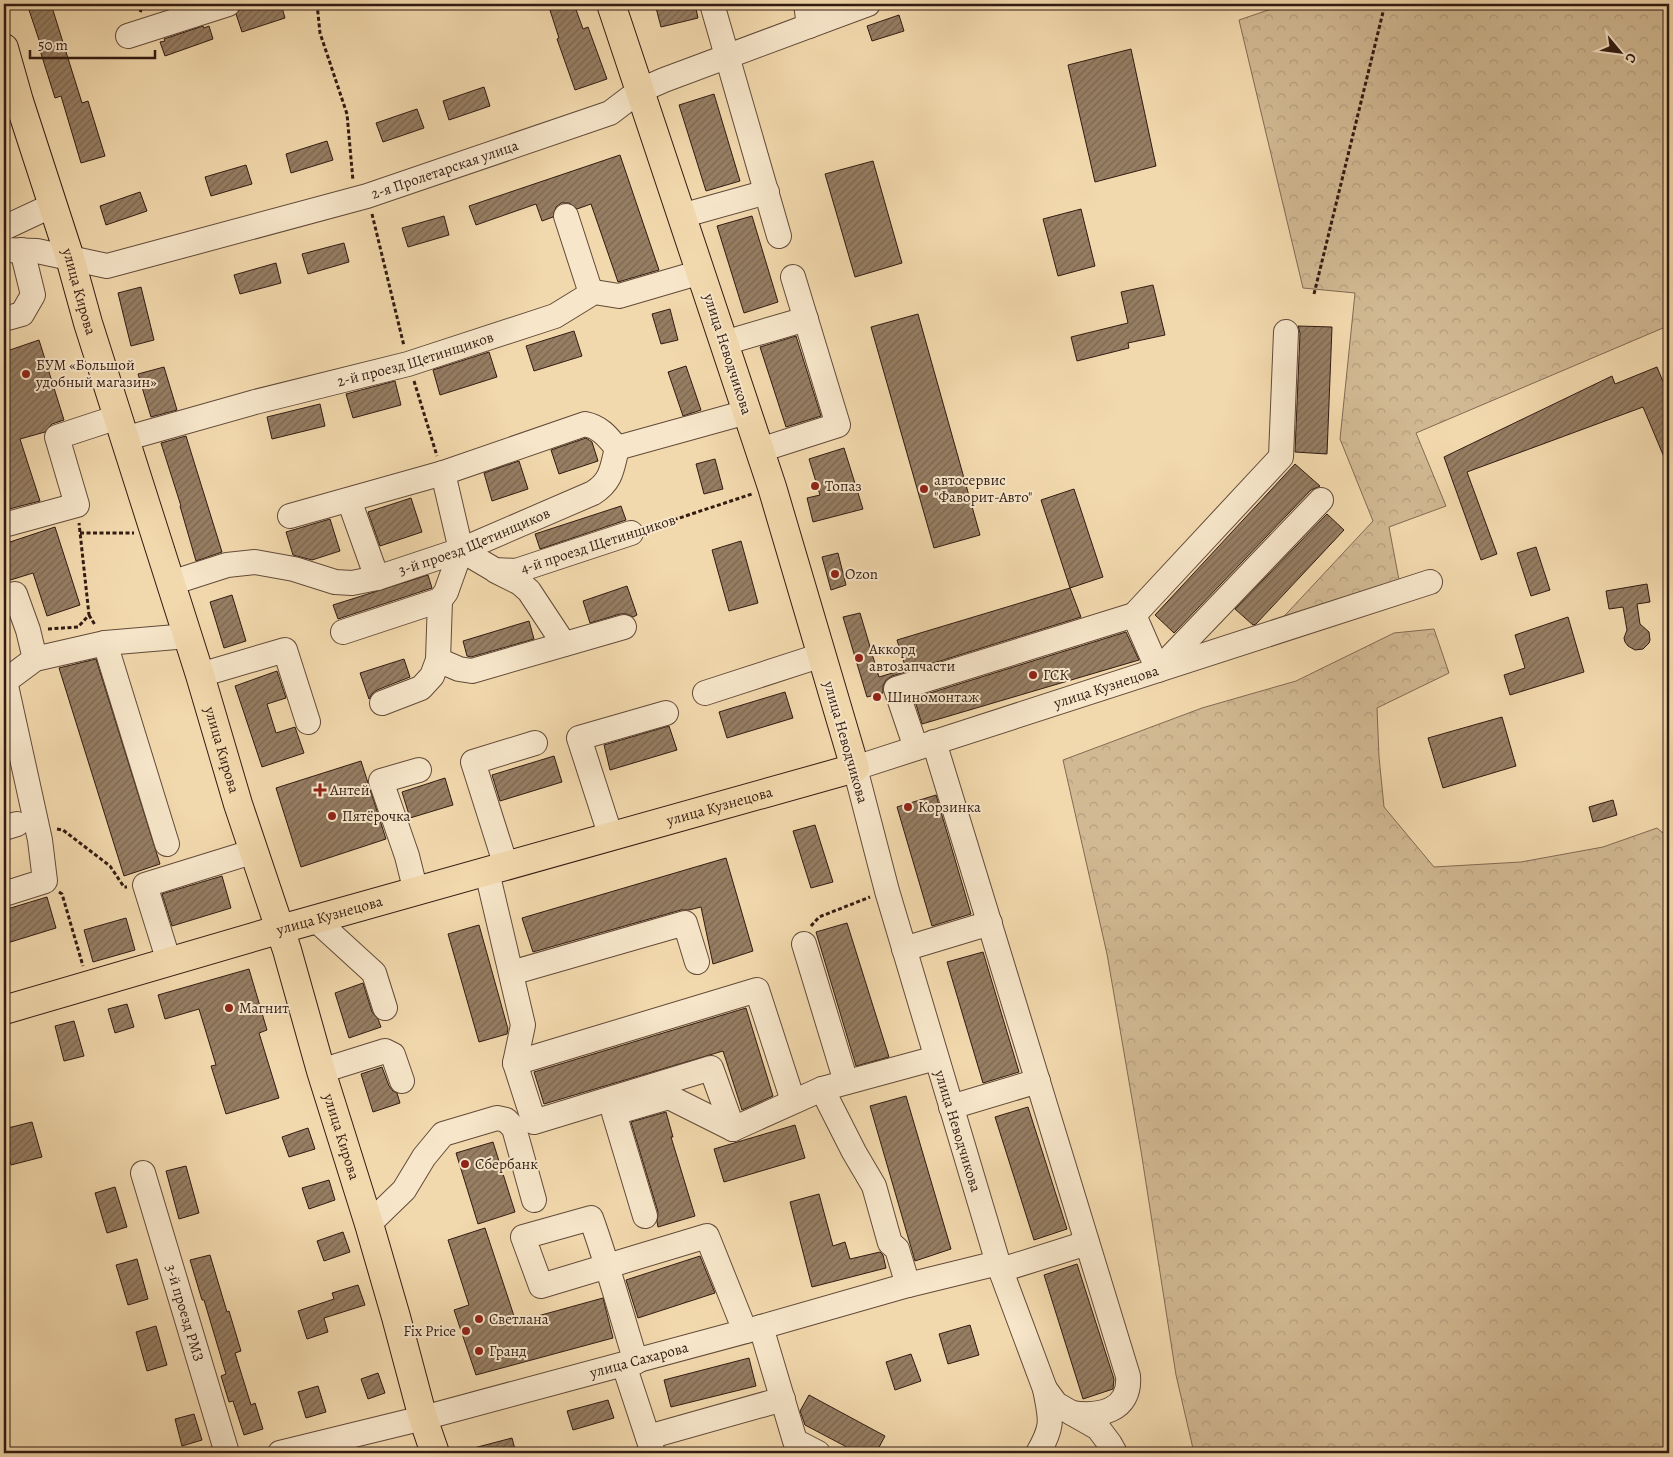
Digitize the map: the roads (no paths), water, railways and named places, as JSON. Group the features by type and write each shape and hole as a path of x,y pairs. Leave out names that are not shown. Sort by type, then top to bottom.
{"main road":[{"name":"улица Неводчикова","path":"610,4 772,487 855,768"},
{"name":"улица Кирова","path":"4,48 19,101 70,258 88,323 188,636 238,804 281,929 321,1071 369,1224 423,1418 435,1453"},
{"name":"улица Кузнецова","path":"4,1010 281,929 855,768"}],"street":[{"path":"128,36 228,4"},
{"path":"712,4 780,236"},
{"name":"2-я Пролетарская улица","path":"13,250 37,251 107,266 361,198 610,113 639,91 728,56 807,15 868,4"},
{"path":"681,216 767,192"},
{"path":"4,228 53,205"},
{"path":"566,216 589,287 594,292 619,296 701,272"},
{"path":"4,319 22,314 33,295 13,250"},
{"path":"760,450 838,425 793,277"},
{"name":"2-й проезд Щетинщиков","path":"4,525 77,505 57,437 121,428 255,402 408,364 555,316 594,292"},
{"path":"724,343 806,319"},
{"path":"1070,1413 1098,1414 1112,1408 1123,1400 1128,1384 1128,1376 990,923 925,745 896,689 1134,615 1281,457 1286,332"},
{"path":"290,516 443,473 585,424 595,426 604,433 616,448 747,412"},
{"name":"3-й проезд Щетинщиков","path":"171,583 228,565 255,562 294,569 335,582 352,583 377,578 461,550 602,488 610,478 616,448"},
{"path":"343,632 440,600 446,592 461,550 443,473"},
{"path":"349,500 377,578"},
{"path":"1134,615 1158,670 1321,500"},
{"name":"4-й проезд Щетинщиков","path":"495,570 516,571 632,533"},
{"path":"461,550 520,583 529,591 564,644"},
{"name":"улица Кузнецова","path":"855,768 1430,582"},
{"path":"4,596 15,594 36,659"},
{"path":"382,702 421,688 432,676 438,660 440,600"},
{"path":"4,617 18,626 36,659"},
{"path":"438,660 459,669 472,671 624,627"},
{"path":"4,894 45,881 19,827 4,682 36,659 105,642 188,636"},
{"path":"105,642 167,844"},
{"path":"200,676 285,650 308,722"},
{"path":"705,693 822,655"},
{"path":"611,837 579,738 666,713"},
{"path":"535,743 474,762 496,869 511,973 523,1025 515,1063 534,1122 711,1068 733,1129"},
{"name":"улица Неводчикова","path":"855,768 887,891 999,1266 1045,1389 1056,1404 1098,1428 1115,1453"},
{"path":"416,892 407,856 381,781 419,770"},
{"path":"169,962 145,885 255,851"},
{"path":"316,920 374,973 385,1008"},
{"path":"904,949 990,923"},
{"path":"511,973 685,924 697,962"},
{"path":"804,944 846,1082"},
{"path":"515,1063 756,990 793,1101"},
{"path":"321,1071 385,1051 393,1055 402,1081"},
{"path":"733,1129 822,1089 936,1058"},
{"path":"951,1107 1038,1081"},
{"path":"822,1089 854,1152 874,1186 890,1243 897,1248 908,1286"},
{"path":"645,1216 614,1113 669,1097 733,1129"},
{"path":"369,1224 404,1190 424,1157 443,1134 497,1118 506,1120 514,1128 534,1200"},
{"name":"3-й проезд РМЗ","path":"143,1173 227,1453"},
{"path":"783,1400 650,1445 608,1267 707,1236 753,1329 783,1400 795,1441 818,1453"},
{"name":"улица Сахарова","path":"280,1453 423,1418 630,1363 908,1286 999,1266 1087,1243"},
{"path":"1038,1453 1047,1438 1051,1421 1045,1389"}],"place":[{"name":"БУМ «Большой удобный магазин»","path":"26,374"},
{"name":"Топаз","path":"815,486"},
{"name":"автосервис \"Фаворит-Авто\"","path":"924,489"},
{"name":"Ozon","path":"835,574"},
{"name":"Аккорд автозапчасти","path":"859,658"},
{"name":"ГСК","path":"1033,675"},
{"name":"Шиномонтаж","path":"877,697"},
{"name":"Антей","path":"320,790"},
{"name":"Корзинка","path":"908,807"},
{"name":"Пятёрочка","path":"332,816"},
{"name":"Магнит","path":"229,1008"},
{"name":"Сбербанк","path":"465,1164"},
{"name":"Светлана","path":"479,1319"},
{"name":"Fix Price","path":"466,1331"},
{"name":"Гранд","path":"479,1351"}]}
